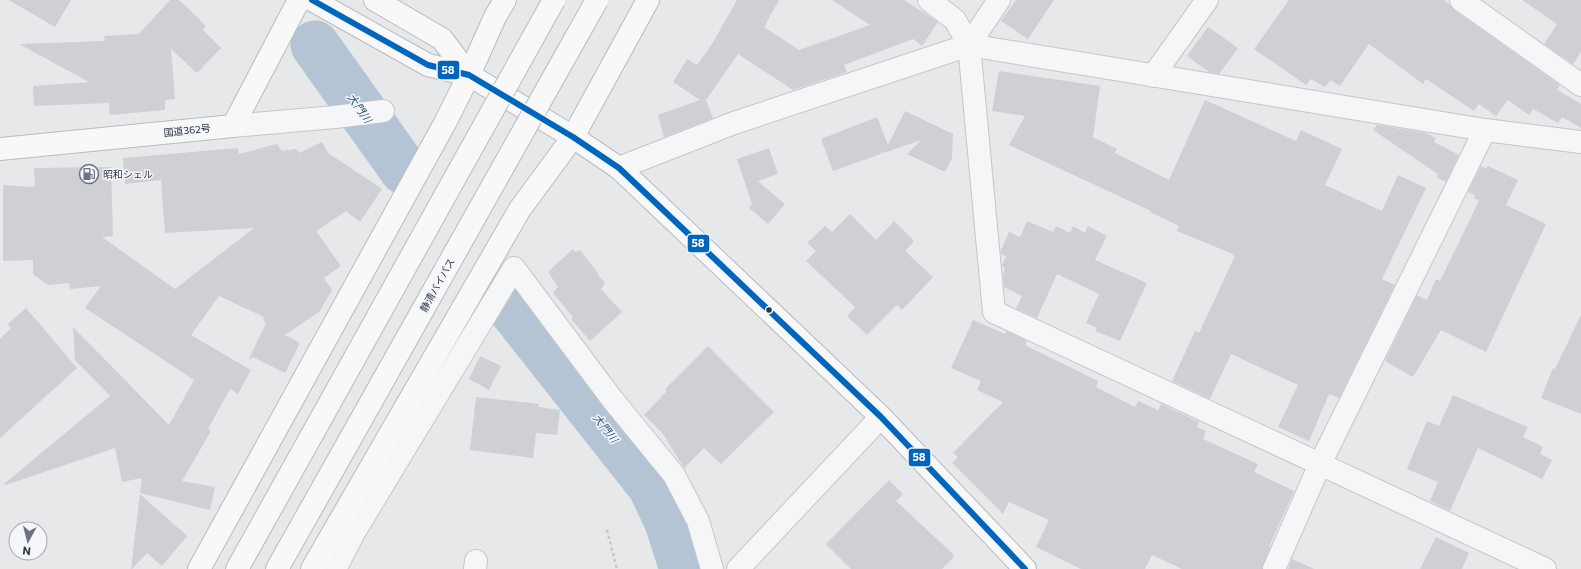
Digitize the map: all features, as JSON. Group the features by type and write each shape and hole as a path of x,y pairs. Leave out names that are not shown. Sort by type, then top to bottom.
{"highway":[{"path":"233,126 299,0"},
{"path":"312,0 428,65 469,75 573,137 618,168 881,417 1025,569"},
{"path":"374,0 442,39 469,75"},
{"path":"199,569 445,123 469,75 495,17 505,0"},
{"path":"237,569 554,0"},
{"name":"静清バイパス","path":"277,569 597,0"},
{"path":"312,569 520,208 573,137 648,0"},
{"name":"国道362号","path":"0,149 233,126"}],"street":[{"path":"929,0 955,20 969,45 994,312 1545,569"},
{"path":"969,45 999,0"},
{"path":"1153,76 1207,0"},
{"path":"1461,0 1581,85"},
{"path":"618,168 734,124 969,45 1485,130 1581,142"},
{"path":"233,126 335,117 382,111"},
{"path":"1274,569 1320,464 1485,130"},
{"path":"335,569 355,531 514,268 612,399 674,475 698,521 712,569"},
{"path":"738,569 881,417"}],"path":[{"path":"607,530 618,569"}],"building":[{"path":"9,0 71,0 55,27"},
{"path":"170,0 179,0 206,26 203,30 221,48 197,73 171,49 175,99 165,100 165,110 110,115 109,103 34,106 33,86 89,82 19,44 105,41 104,36 139,34"},
{"path":"737,0 779,0 764,27 799,50 870,25 832,0 904,0 938,22 922,46 913,39 844,65 847,72 793,90 738,54 706,100 713,118 664,137 658,115 700,100 673,82 687,59 697,65 712,44"},
{"path":"1016,0 1054,0 1028,39 1001,21"},
{"path":"1289,0 1444,0 1454,10 1560,85 1557,90 1581,104 1581,128 1562,117 1558,123 1533,109 1529,115 1508,100 1496,116 1479,104 1474,111 1426,79 1423,84 1369,44 1340,86 1331,80 1325,87 1311,79 1306,85 1254,49"},
{"path":"1522,0 1581,0 1581,52 1573,64 1544,44 1557,24"},
{"path":"1208,27 1238,48 1219,74 1209,72 1187,56"},
{"path":"999,71 1100,86 1093,137 1117,149 1115,153 1169,180 1205,100 1296,141 1301,130 1342,149 1325,185 1382,211 1398,175 1426,188 1382,279 1395,285 1339,398 1329,394 1309,441 1278,427 1298,385 1231,354 1210,399 1172,381 1195,331 1199,333 1235,256 1177,231 1179,226 1150,212 1151,211 1009,145 1025,116 992,111"},
{"path":"905,111 953,134 952,158 945,172 907,154 921,140 884,153 885,151 878,155 833,171 821,139 877,117 888,145"},
{"path":"1377,125 1426,133 1436,138 1434,142 1459,155 1446,182 1436,177 1438,174 1373,130"},
{"path":"322,142 328,153 382,189 360,222 346,211 316,231 341,266 324,278 332,290 320,311 285,335 300,343 285,373 253,357 248,361 266,323 263,319 264,317 219,296 191,335 251,370 238,394 230,389 208,429 211,431 182,481 215,487 210,510 140,493 142,478 122,482 115,448 6,485 4,484 110,396 75,360 73,327 169,425 194,380 85,308 101,286 70,289 69,283 48,285 33,274 33,260 3,261 3,185 35,187 34,168 111,167 113,236 102,237 175,289 254,228 165,233 161,180 125,184 123,158 238,148 239,154 277,144 282,151 296,149 299,153"},
{"path":"769,148 778,174 758,181 785,204 768,224 749,208 752,204 737,159"},
{"path":"1481,166 1486,169 1488,166 1518,180 1506,205 1546,224 1486,352 1441,330 1413,377 1385,361 1417,295 1427,300 1436,279 1440,281 1479,201 1474,198 1475,195 1468,192"},
{"path":"850,214 876,240 894,221 914,241 905,251 933,277 902,310 897,305 867,335 847,316 855,307 806,261 816,251 807,243 825,226 832,232"},
{"path":"1027,221 1053,232 1056,226 1070,233 1073,226 1085,233 1088,226 1107,236 1095,260 1147,283 1120,341 1095,331 1097,328 1086,323 1099,294 1057,274 1037,318 1016,309 1022,296 1004,287 1003,274 1005,268 1002,266 1006,256 1001,254 1001,250 1009,232 1020,237"},
{"path":"573,249 576,252 580,250 598,273 597,274 605,283 601,289 622,312 590,341 571,319 573,317 553,293 558,287 548,272"},
{"path":"26,308 77,368 0,438 0,339 11,328 8,324"},
{"path":"1581,315 1581,414 1541,398 1553,368 1555,369"},
{"path":"973,320 1005,334 1006,331 1027,341 1025,345 1098,381 1096,387 1135,407 1138,401 1158,410 1161,404 1199,422 1197,427 1206,431 1203,439 1258,464 1254,472 1294,491 1269,547 1270,548 1262,569 1182,569 1152,555 1145,569 1081,569 1036,547 1049,520 1009,502 1003,514 952,463 958,457 953,453 1003,402 977,390 981,381 951,368"},
{"path":"708,346 774,412 721,464 704,448 684,468 663,434 644,415 667,391 665,389"},
{"path":"480,356 501,366 489,390 469,379"},
{"path":"1453,395 1528,427 1523,437 1543,447 1540,454 1552,460 1542,479 1478,448 1450,511 1430,501 1438,482 1407,469 1427,421 1439,426"},
{"path":"476,397 539,404 538,407 560,410 557,435 536,433 533,458 470,450"},
{"path":"889,480 903,494 896,501 954,555 942,569 851,569 826,544"},
{"path":"140,494 187,536 162,566 147,553 131,569"},
{"path":"1436,537 1469,553 1462,569 1420,569"},
{"path":"1292,559 1314,569 1288,569"}],"waterway":[{"name":"大門川","path":"315,45 404,170"},
{"name":"大門川","path":"505,300 652,486 669,522 684,569"}],"transit line":[{"name":"58","path":"312,0 428,65 469,75 573,137 619,168 881,417 1025,569"}],"place":[{"name":"昭和シェル","path":"89,174"}]}
